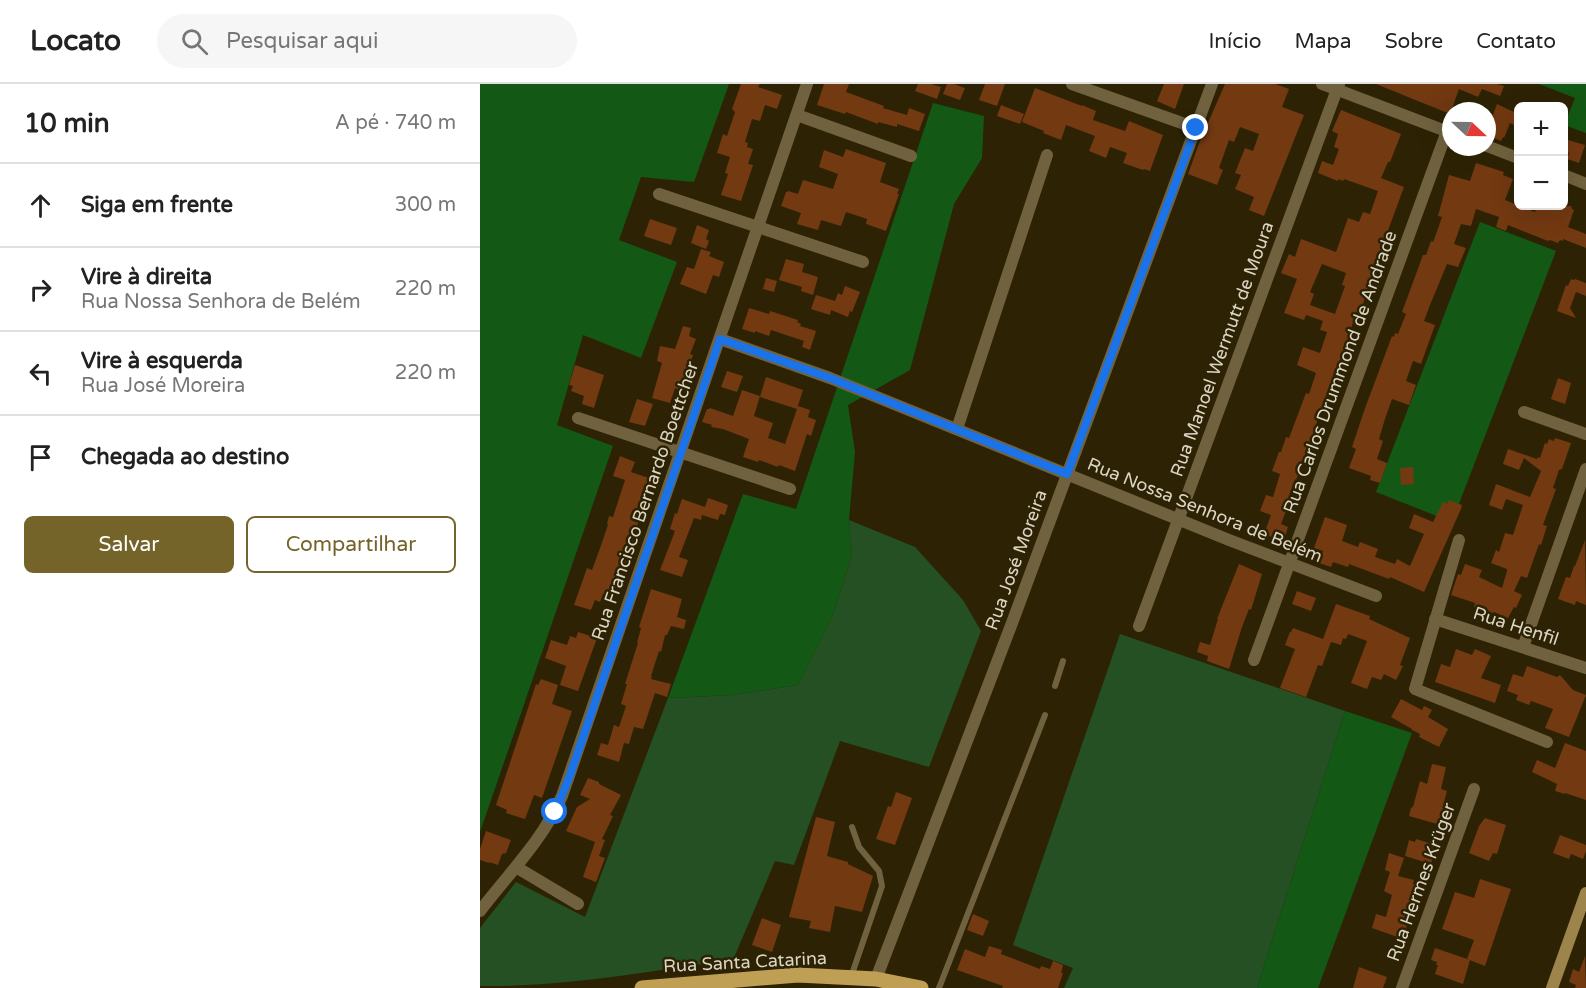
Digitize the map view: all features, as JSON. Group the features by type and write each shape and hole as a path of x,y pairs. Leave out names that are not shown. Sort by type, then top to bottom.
{"main road":[{"path":"1552,988 1586,893"},
{"name":"Rua Santa Catarina","path":"642,988 798,975 876,979 921,988"}],"street":[{"name":"Rua Francisco Bernardo Boettcher","path":"480,911 545,828 562,796 807,84"},
{"path":"1072,84 1196,128"},
{"name":"Rua José Moreira","path":"876,979 1212,84"},
{"path":"1322,84 1338,87 1442,129"},
{"name":"Rua Manoel Wermutt de Moura","path":"1139,626 1338,87"},
{"path":"796,115 911,156"},
{"path":"1496,149 1514,156"},
{"name":"Rua Carlos Drummond de Andrade","path":"1254,660 1442,151"},
{"path":"957,429 1047,155"},
{"path":"1568,177 1586,184"},
{"path":"659,194 863,262"},
{"name":"Rua Nossa Senhora de Belém","path":"720,339 830,378 1178,520 1376,596"},
{"path":"1524,412 1586,434"},
{"path":"578,418 790,489"},
{"path":"1523,647 1586,469"},
{"path":"1459,540 1415,689 1547,742"},
{"name":"Rua Henfil","path":"1435,618 1586,668"},
{"name":"Rua Hermes Krüger","path":"1401,988 1474,789"},
{"path":"516,867 578,904"}],"lane":[{"path":"1055,686 1063,661"},
{"path":"939,988 1045,714"},
{"path":"851,977 882,886 879,871 859,847 852,826"}],"green space":[{"path":"480,84 729,84 694,182 641,177 619,240 677,262 641,358 583,335 557,425 613,446 480,832"},
{"path":"1539,84 1586,84 1586,133 1568,126 1568,115 1575,98"},
{"path":"933,103 984,116 982,158 954,204 910,370 848,405 855,452 849,520 852,554 833,615 798,685 733,695 668,698 743,494 796,509"},
{"path":"1480,222 1556,251 1452,522 1376,492"},
{"path":"849,520 915,547 963,600 981,631 929,767 840,741 794,865 775,861 733,960 576,981 480,986 480,928 516,882 585,917 668,698 733,695 798,685 833,615 852,554"},
{"path":"1120,634 1345,711 1257,988 1064,988 1073,968 1013,945"},
{"path":"1345,711 1412,733 1318,988 1257,988"}],"building":[{"path":"741,84 760,84 758,87 782,95 777,109 765,105 760,121 752,119 745,142 748,143 747,147 753,149 748,164 753,165 741,201 721,195 728,174 725,173 730,157 717,153 723,134 727,136 735,112 732,109"},
{"path":"824,84 849,84 846,92 884,106 883,108 907,115 909,108 925,114 919,131 897,124 897,127 878,122 878,124 846,112 845,114 817,105"},
{"path":"918,84 941,87 937,99 915,91"},
{"path":"947,84 965,88 960,100 943,94"},
{"path":"985,84 1005,84 997,106 979,100"},
{"path":"1164,84 1184,84 1175,109 1157,101"},
{"path":"1225,84 1275,84 1289,89 1282,107 1304,115 1264,216 1249,210 1254,197 1235,189 1241,175 1235,173 1245,148 1253,151 1259,134 1240,127 1234,142 1229,140 1219,168 1223,170 1217,185 1188,174"},
{"path":"1376,84 1497,84 1504,86 1500,96 1482,89 1478,97 1459,89 1454,102 1442,102 1442,111"},
{"path":"1035,88 1096,111 1093,120 1125,131 1129,121 1163,135 1150,171 1123,163 1127,153 1110,147 1106,158 1089,151 1095,136 1066,125 1061,140 1022,122"},
{"path":"1497,104 1514,112 1514,125 1510,123 1501,141 1496,139"},
{"path":"1001,105 1024,114 1020,124 997,116"},
{"path":"1341,110 1401,134 1381,178 1404,187 1376,263 1360,320 1354,319 1348,342 1332,378 1288,499 1290,500 1281,524 1288,527 1283,542 1267,535 1268,530 1266,529 1271,515 1260,511 1266,495 1273,497 1280,474 1272,471 1286,437 1289,438 1306,393 1309,394 1316,373 1297,365 1303,347 1320,353 1327,332 1320,330 1323,321 1306,315 1304,320 1284,313 1297,279 1281,273 1289,254 1295,257 1301,239 1336,252 1348,218 1359,222 1363,212 1370,214 1378,191 1344,179 1343,181 1338,179 1338,181 1318,173 1322,161 1333,165 1339,149 1334,147 1338,134 1332,131","holes":["1322,264 1346,273 1342,285 1345,286 1335,314 1310,305 1314,294 1310,292"]},
{"path":"1568,140 1585,145 1579,163 1568,159"},
{"path":"846,149 886,163 880,182 899,189 886,231 866,224 867,219 846,212 841,226 821,220 818,230 797,224 801,213 781,206 786,192 798,194 803,180 833,189 838,174 819,167 824,150 843,157"},
{"path":"1476,163 1504,172 1503,175 1513,179 1505,200 1514,204 1514,210 1535,212 1536,210 1568,210 1568,206 1571,206 1574,210 1568,227 1586,234 1586,248 1563,239 1558,243 1548,241 1508,225 1506,231 1496,227 1499,217 1476,209 1471,226 1461,224 1454,244 1466,248 1458,267 1447,264 1430,305 1424,321 1435,325 1421,364 1413,361 1406,381 1416,385 1409,405 1392,399 1379,439 1383,441 1377,459 1387,463 1380,483 1370,480 1371,476 1349,468 1356,449 1352,447 1364,411 1392,336 1394,337 1395,333 1398,334 1406,314 1402,312 1423,255 1426,255 1435,237 1442,217 1438,216 1449,175 1470,181"},
{"path":"650,219 677,228 671,245 644,236"},
{"path":"697,225 709,230 706,249 691,243"},
{"path":"701,249 711,252 709,256 724,262 719,277 713,275 706,294 680,284 687,267 694,269"},
{"path":"786,259 804,264 802,272 818,277 813,295 801,291 802,287 779,280"},
{"path":"766,278 777,281 774,292 763,289"},
{"path":"1571,279 1586,283 1586,296 1576,292 1570,308 1576,318 1557,311 1566,285 1568,286"},
{"path":"845,286 860,292 848,317 831,310 830,315 811,309 816,295 835,301 838,293 842,295"},
{"path":"749,308 769,314 770,311 798,320 800,326 816,331 810,350 802,347 804,341 771,330 769,336 742,329"},
{"path":"683,326 691,328 689,336 696,339 684,381 679,390 675,388 670,403 652,398 662,363 657,361 660,346 675,349"},
{"path":"575,365 604,375 594,408 582,404 584,396 571,391 573,386 569,385"},
{"path":"727,371 743,376 737,392 721,387"},
{"path":"766,377 803,390 797,409 760,397"},
{"path":"1558,378 1571,383 1565,404 1551,399"},
{"path":"742,390 760,396 754,416 773,423 768,438 785,444 798,406 810,410 808,417 816,420 811,436 807,434 795,471 743,457 749,439 702,422 707,409 710,408 733,416"},
{"path":"637,399 653,404 645,426 629,422"},
{"path":"1555,438 1571,443 1553,488 1556,489 1543,525 1547,526 1541,545 1539,544 1527,578 1521,576 1514,591 1522,595 1516,608 1514,607 1508,618 1474,607 1475,603 1451,595 1458,574 1461,575 1465,564 1482,570 1479,577 1502,588 1507,569 1491,563 1496,550 1499,552 1505,533 1513,535 1523,505 1506,499 1502,510 1489,505 1496,484 1530,497 1541,471 1524,458 1519,470 1503,464 1508,449 1537,459 1540,458 1545,443 1547,444 1549,439 1554,441"},
{"path":"620,456 635,462 631,472 649,478 633,519 639,521 633,541 612,597 603,594 600,602 595,600 591,610 574,605 587,568 592,570 609,516 613,517 625,480 613,476"},
{"path":"1413,467 1414,484 1401,485 1400,468"},
{"path":"708,498 728,505 725,515 720,514 718,520 702,515 701,520 694,518 679,557 688,560 682,577 660,570 675,531 670,529 682,499 705,507"},
{"path":"1449,500 1462,505 1461,509 1424,592 1390,577 1389,579 1349,564 1348,567 1333,562 1331,567 1319,563 1323,551 1314,548 1325,517 1347,525 1342,541 1358,547 1360,542 1378,549 1375,557 1395,564 1397,559 1410,566 1424,534 1409,528 1414,514 1433,522 1443,502 1447,504"},
{"path":"1585,540 1586,605 1576,601 1575,605 1558,599 1566,577 1570,578"},
{"path":"1239,564 1262,574 1229,669 1207,661 1208,656 1197,652 1200,642 1210,645 1217,619"},
{"path":"651,589 682,599 677,617 686,620 684,629 671,626 665,635 651,676 651,679 671,684 667,697 655,693 643,729 634,727 629,744 624,743 619,762 597,755 601,743 608,745 614,725 619,727 626,706 621,704 627,684 625,684"},
{"path":"1297,591 1316,598 1311,611 1292,604"},
{"path":"1336,604 1370,616 1369,619 1410,638 1400,665 1403,666 1396,680 1384,674 1381,680 1372,677 1367,689 1351,683 1367,641 1348,634 1346,639 1343,638 1341,645 1331,642 1322,666 1318,665 1306,697 1280,688 1295,649 1285,645 1290,632 1293,628 1323,639"},
{"path":"578,632 597,638 578,691 560,685 566,666 545,658 551,640 567,645 570,636 576,638"},
{"path":"1456,649 1472,655 1475,649 1491,656 1481,678 1501,685 1495,703 1435,682 1441,664 1450,667"},
{"path":"1527,666 1557,677 1560,675 1573,690 1586,695 1569,737 1545,728 1553,709 1531,701 1529,705 1516,700 1518,695 1507,691 1513,674 1523,677"},
{"path":"541,679 558,685 552,704 572,711 542,798 534,795 525,819 506,813 507,810 496,805 536,684 538,685"},
{"path":"1401,699 1422,710 1424,706 1432,710 1428,717 1448,729 1439,747 1419,737 1420,734 1391,717"},
{"path":"1565,743 1586,751 1586,800 1555,791 1557,784 1532,772 1537,760 1555,768"},
{"path":"1432,764 1446,767 1441,789 1447,791 1443,806 1446,807 1444,815 1447,816 1444,826 1409,816 1420,781 1427,784"},
{"path":"588,778 621,795 610,815 613,816 602,839 605,840 599,856 605,858 596,882 583,877 595,842 566,831 577,807 590,799 580,795"},
{"path":"896,792 912,798 895,845 876,839 888,806 891,807"},
{"path":"816,817 835,822 827,856 848,862 873,876 862,912 835,906 830,932 809,928 811,921 789,917"},
{"path":"1485,818 1506,825 1497,854 1493,853 1489,861 1469,853 1479,826"},
{"path":"486,831 511,840 498,865 480,860 480,849"},
{"path":"1560,835 1586,845 1583,859 1571,854 1569,859 1553,853"},
{"path":"1416,839 1436,845 1431,864 1405,856 1409,840 1415,842"},
{"path":"1389,853 1404,858 1398,876 1414,880 1415,885 1412,900 1415,901 1403,939 1372,928 1376,914 1386,917 1392,895 1384,891 1390,872 1385,870"},
{"path":"1480,879 1511,889 1485,966 1467,959 1474,940 1442,929 1455,892 1474,898"},
{"path":"973,914 989,921 983,936 967,930"},
{"path":"762,918 781,925 772,952 752,945"},
{"path":"989,946 1002,950 1001,954 1040,969 1041,966 1050,969 1053,961 1063,965 1058,988 1002,988 1003,986 957,970 965,949 985,957"},
{"path":"1435,948 1470,960 1463,984 1435,974 1438,965 1436,965 1437,962 1431,960"},
{"path":"1585,956 1586,988 1575,988 1576,985 1569,982 1573,969 1579,972"},
{"path":"1359,967 1387,977 1383,988 1353,988"}],"route":[{"path":"555,812 569,778 720,339 830,378 1067,474 1196,128"}]}
